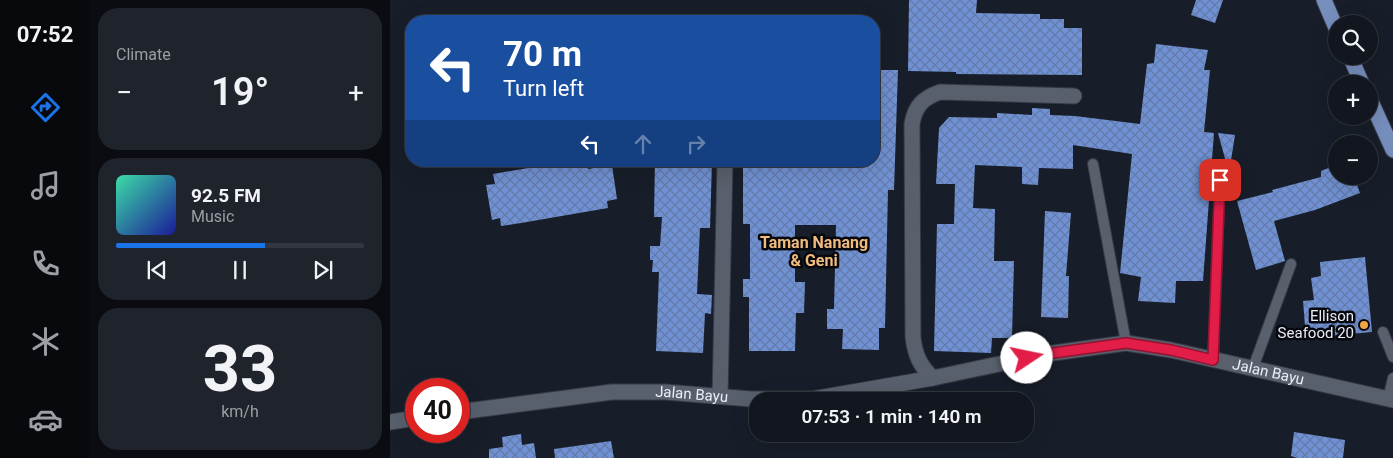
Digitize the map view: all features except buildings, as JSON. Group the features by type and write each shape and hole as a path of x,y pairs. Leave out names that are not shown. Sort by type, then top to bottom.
{"main road":[{"path":"1324,0 1330,15"},
{"path":"1378,118 1393,150"}],"street":[{"path":"932,378 918,362 914,350 913,337 912,124 914,112 920,102 940,92 1074,96"},
{"path":"720,396 725,167"},
{"name":"Jalan Bayu","path":"470,411 612,392 665,392 751,400 812,399 932,378 1046,354 1126,343 1171,350 1391,400"},
{"path":"390,422 405,420"}],"lane":[{"path":"1094,164 1126,343"},
{"path":"1213,360 1220,180"},
{"path":"1253,368 1291,264"},
{"path":"1383,332 1393,357"},
{"path":"1391,400 1393,378"}],"place":[{"name":"Ellison Seafood 20","path":"1364,325"}],"district":[{"name":"Taman Nanang & Geni","path":"814,251"}],"route":[{"path":"1027,358 1126,343 1171,350 1213,360 1220,180"}]}
